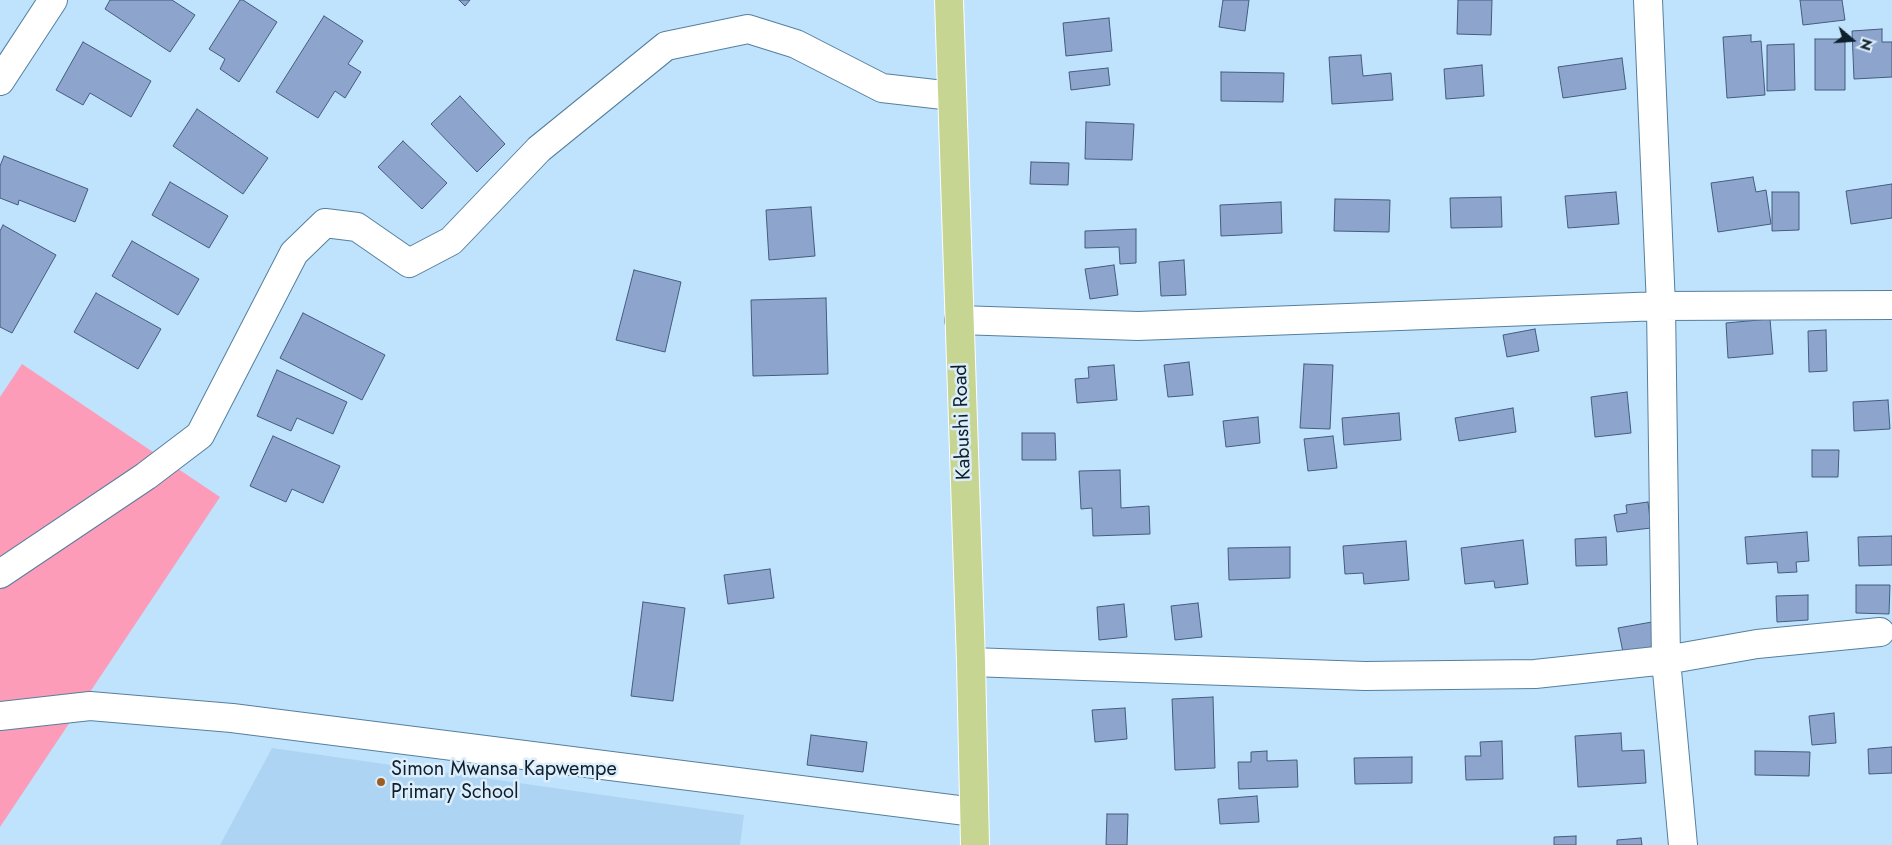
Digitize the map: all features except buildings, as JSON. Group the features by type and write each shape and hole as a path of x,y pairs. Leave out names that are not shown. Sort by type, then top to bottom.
{"main road":[{"name":"Kabushi Road","path":"949,0 971,662 974,845"}],"street":[{"path":"0,82 52,0"},
{"path":"1648,0 1661,306 1666,660 1683,845"},
{"path":"0,574 146,476 200,435 294,253 325,223 357,227 409,263 451,240 539,149 666,46 748,28 796,44 882,88 952,96"},
{"path":"959,320 1138,326 1661,306 1892,305"},
{"path":"971,662 1365,676 1535,674 1666,660 1757,644 1880,632"},
{"path":"0,716 90,706 232,718 974,812"}],"shaded area":[{"path":"22,364 220,497 0,827 0,397"},
{"name":"Simon Mwansa Kapwempe Primary School","path":"272,748 744,815 740,845 220,845"}],"place":[{"name":"Simon Mwansa Kapwempe Primary School","path":"381,782"}]}
